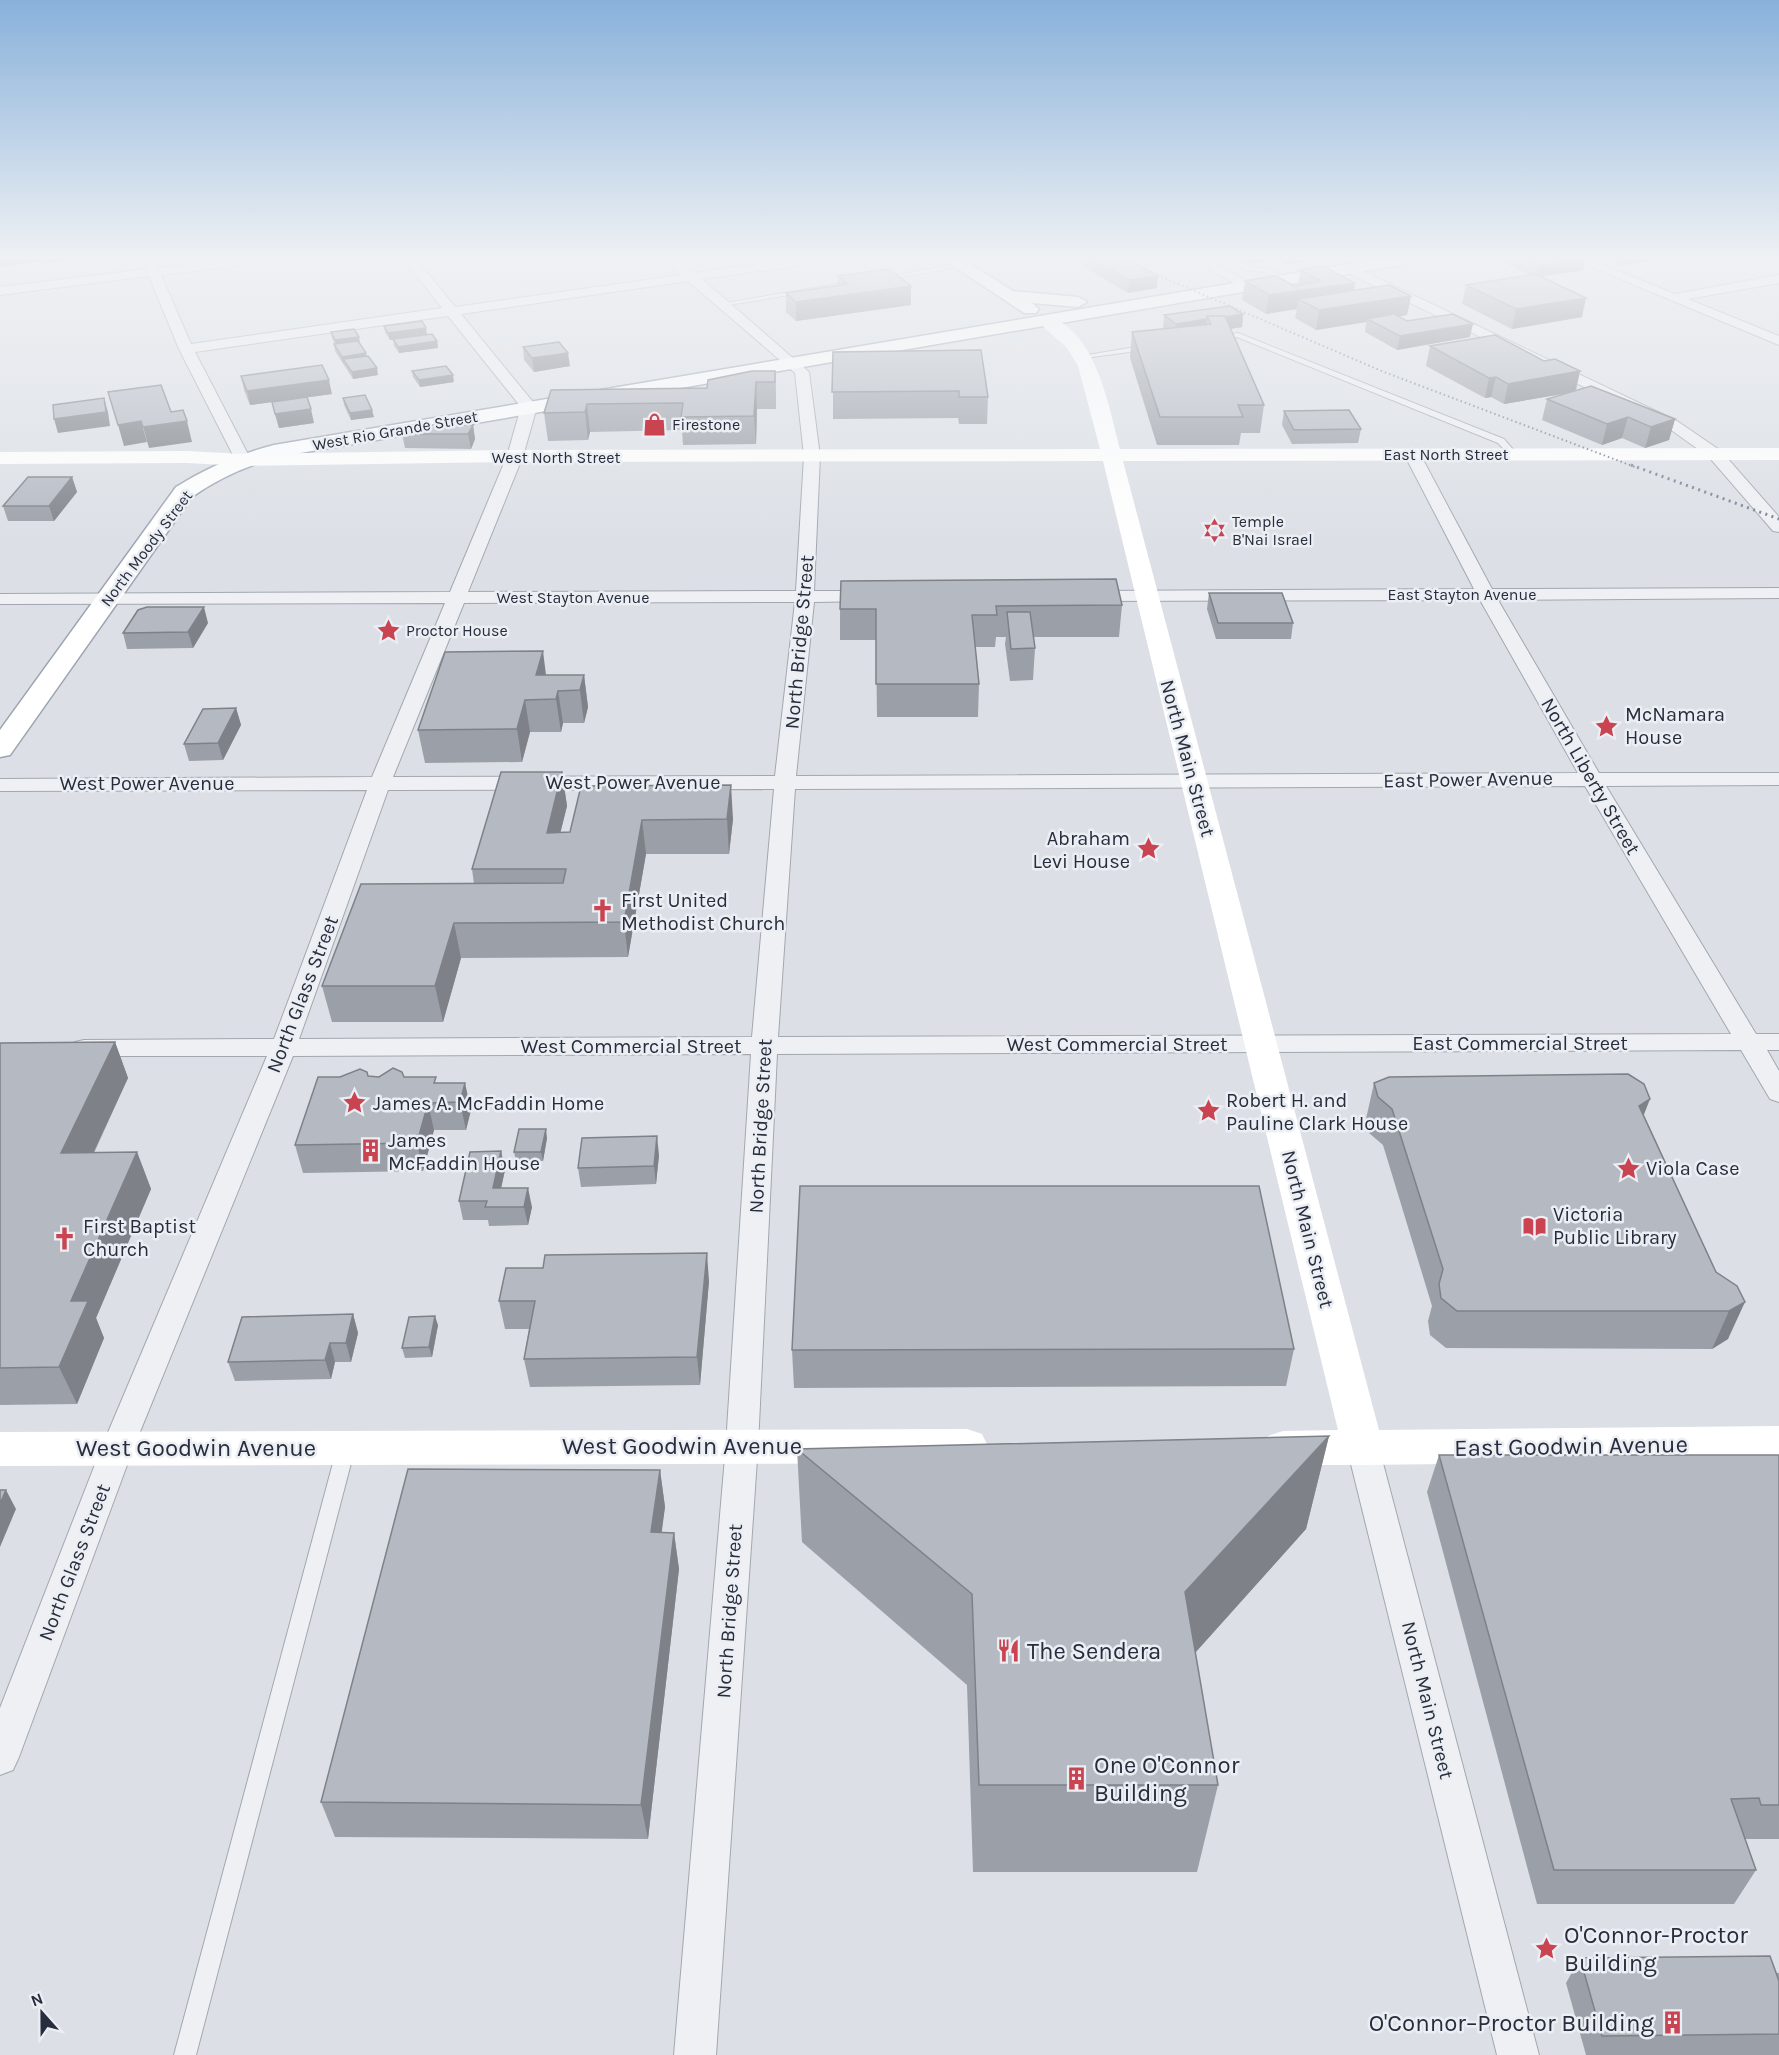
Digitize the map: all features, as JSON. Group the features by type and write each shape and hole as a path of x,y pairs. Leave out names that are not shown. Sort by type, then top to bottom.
{"street":[{"path":"189,355 243,460"},
{"path":"487,355 529,407"},
{"name":"North Bridge Street","path":"695,2055 742,1445 764,1046 785,783 805,596 812,456 802,372 783,355"},
{"name":"West Rio Grande Street","path":"243,460 274,451 842,355"},
{"path":"1528,355 1671,424 1715,454 1779,527"},
{"name":"North Main Street","path":"1085,356 1518,2055"},
{"name":"North Glass Street","path":"0,1756 117,1449 284,1046 381,781 515,456 529,407"},
{"name":"North Liberty Street","path":"1412,454 1486,594 1591,778 1779,1093"},
{"name":"East North Street","path":"1112,456 1779,454"},
{"name":"West North Street","path":"0,458 187,457 243,460 515,456 1112,456"},
{"name":"North Moody Street","path":"0,749 184,492 204,477 243,460"},
{"name":"East Stayton Avenue","path":"1146,596 1779,593"},
{"name":"West Stayton Avenue","path":"0,599 899,596"},
{"path":"1064,596 1146,596"},
{"name":"East Power Avenue","path":"1194,783 1591,778 1779,779"},
{"name":"West Power Avenue","path":"0,784 381,781 1194,783"},
{"name":"East Commercial Street","path":"1262,1044 1779,1042"},
{"name":"West Commercial Street","path":"59,1048 1262,1044"},
{"name":"East Goodwin Avenue","path":"1364,1448 1779,1443"},
{"name":"West Goodwin Avenue","path":"0,1449 1005,1446"},
{"path":"1244,1448 1364,1448"}],"lane":[{"path":"1085,356 1093,355"},
{"path":"1289,355 1501,441 1513,454"},
{"path":"184,2055 347,1448"}],"building":[{"path":"529,355 554,355 532,358"},
{"path":"833,355 982,355 988,397 959,397 959,391 832,392"},
{"path":"1140,355 1242,355 1264,405 1238,405 1243,417 1160,417"},
{"path":"1446,355 1533,355 1544,361 1555,359 1580,371 1508,384 1496,377 1489,378"},
{"path":"368,356 377,368 352,372 343,359"},
{"path":"322,365 329,380 247,391 241,376"},
{"path":"446,366 453,375 419,380 412,371"},
{"path":"752,371 775,371 775,382 756,382 754,416 681,417 683,403 587,404 585,412 544,413 551,390 707,388 708,380"},
{"path":"161,385 171,412 183,410 187,421 143,427 141,421 118,425 108,392"},
{"path":"1591,386 1675,419 1651,427 1628,417 1607,424 1547,399"},
{"path":"365,395 372,410 350,413 343,398"},
{"path":"307,397 311,409 275,414 272,402"},
{"path":"104,398 106,412 54,419 53,405"},
{"path":"1349,410 1361,429 1294,430 1284,411"},
{"path":"408,425 473,425 468,434 402,434"},
{"path":"28,477 72,477 49,506 3,506"},
{"path":"1116,579 1122,605 996,606 997,615 972,615 979,684 876,684 876,609 840,609 841,581"},
{"path":"1209,593 1282,593 1293,623 1218,623"},
{"path":"147,607 204,607 188,632 123,633 138,610"},
{"path":"1007,612 1030,612 1035,648 1011,649"},
{"path":"543,651 536,675 584,675 580,690 558,691 556,699 525,700 517,729 418,730 445,652"},
{"path":"236,708 218,743 184,744 203,709"},
{"path":"501,772 562,772 547,833 570,832 581,786 731,785 727,819 642,820 624,922 454,923 435,986 322,986 361,884 563,883 566,869 472,869"},
{"name":"First Baptist Church","path":"115,1042 61,1153 137,1152 71,1301 88,1301 59,1367 0,1368 0,1043"},
{"path":"393,1068 402,1072 404,1077 436,1077 434,1083 465,1083 460,1102 428,1103 417,1143 295,1145 318,1077 340,1077 360,1069 367,1072 368,1076 379,1077"},
{"name":"Victoria Public Library","path":"1628,1074 1644,1084 1650,1099 1639,1106 1716,1272 1737,1286 1745,1302 1729,1311 1457,1311 1441,1298 1439,1284 1443,1269 1392,1109 1378,1097 1374,1083 1389,1077"},
{"path":"519,1129 546,1129 541,1152 514,1152"},
{"path":"657,1136 654,1166 578,1168 582,1138"},
{"path":"501,1151 493,1188 528,1188 524,1207 485,1207 487,1201 459,1201 470,1152"},
{"path":"800,1186 1259,1186 1294,1349 792,1350"},
{"path":"707,1253 697,1357 524,1359 535,1301 499,1301 506,1268 543,1268 545,1255"},
{"path":"353,1314 346,1343 330,1343 325,1360 228,1362 242,1317"},
{"path":"435,1316 429,1347 402,1348 409,1317"},
{"path":"1329,1436 1185,1592 1218,1785 979,1785 972,1594 797,1449"},
{"path":"1439,1455 1779,1455 1779,1805 1761,1805 1759,1798 1731,1799 1756,1870 1554,1870"},
{"path":"408,1469 660,1470 651,1532 674,1533 641,1805 321,1802"},
{"path":"0,1490 6,1490 0,1504"},
{"name":"O'Connor–Proctor Building","path":"1770,1956 1779,1981 1779,2034 1602,2036 1580,1958"}],"railway":[{"path":"1344,355 1635,467"},
{"path":"1631,465 1779,519"}],"place":[{"name":"Firestone","path":"654,424"},
{"name":"Temple B'Nai Israel","path":"1214,530"},
{"name":"Proctor House","path":"388,630"},
{"name":"McNamara House","path":"1607,726"},
{"name":"Abraham Levi House","path":"1148,849"},
{"name":"First United Methodist Church","path":"603,911"},
{"name":"James A. McFaddin Home","path":"355,1103"},
{"name":"Robert H. and Pauline Clark House","path":"1208,1111"},
{"name":"James McFaddin House","path":"370,1151"},
{"name":"Viola Case","path":"1628,1168"},
{"name":"Victoria Public Library","path":"1535,1226"},
{"name":"First Baptist Church","path":"65,1238"},
{"name":"The Sendera","path":"1009,1651"},
{"name":"One O'Connor Building","path":"1076,1779"},
{"name":"O'Connor-Proctor Building","path":"1546,1949"},
{"name":"O'Connor–Proctor Building","path":"1672,2023"}]}
